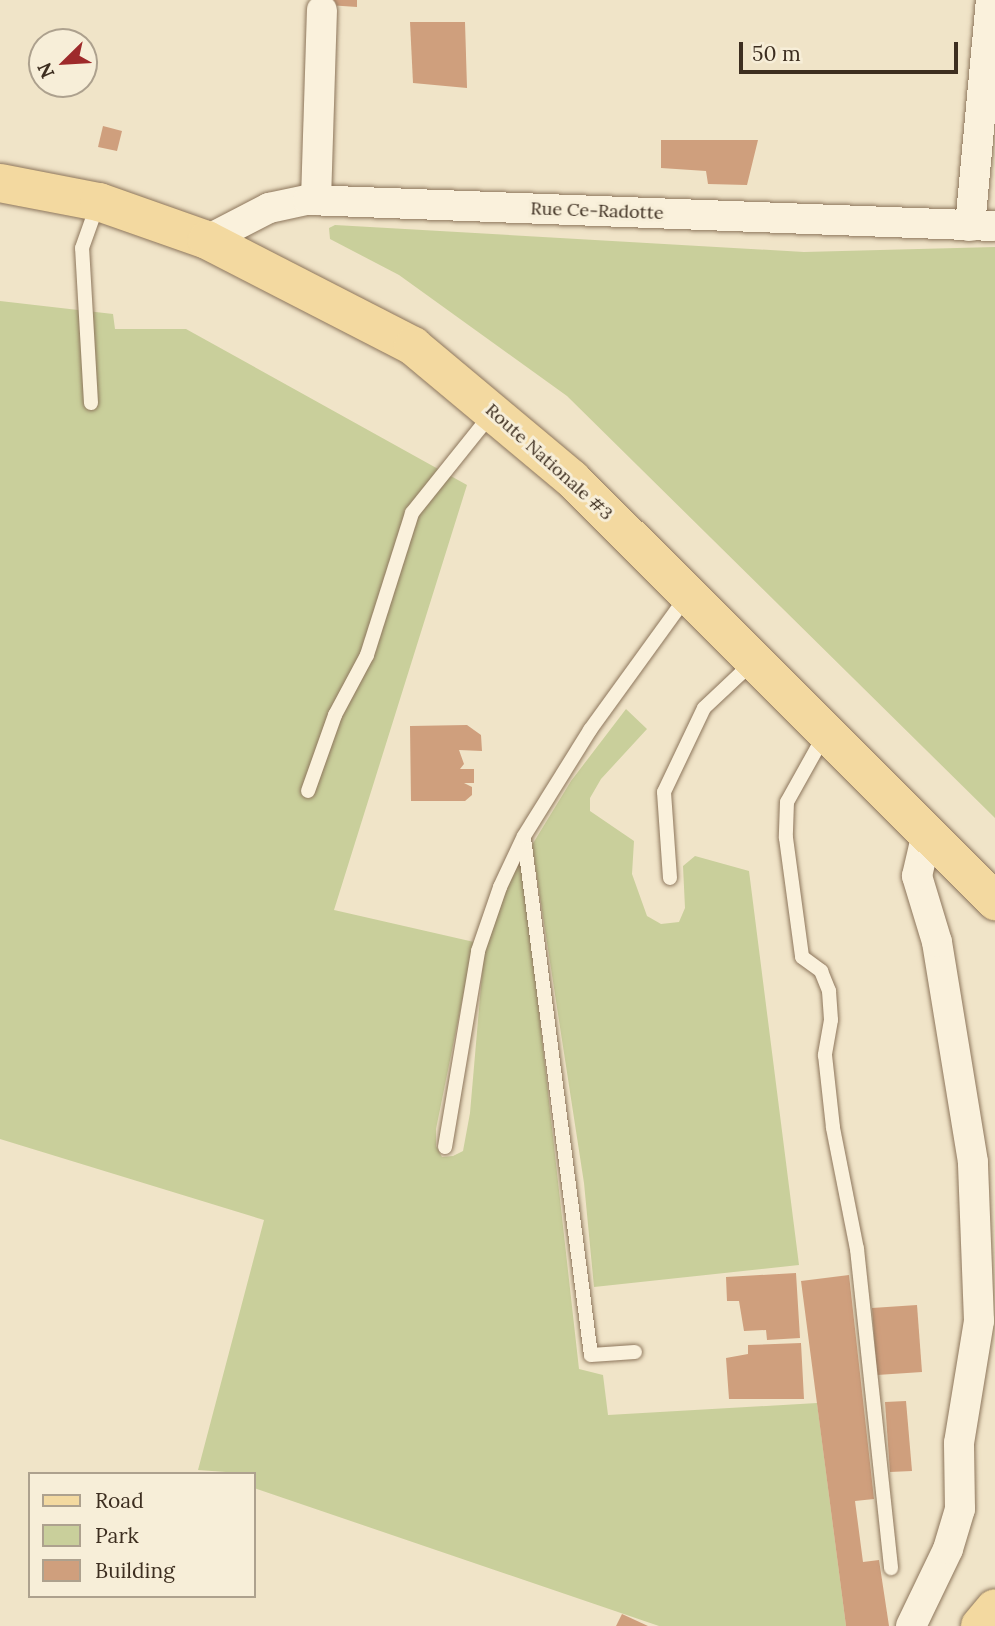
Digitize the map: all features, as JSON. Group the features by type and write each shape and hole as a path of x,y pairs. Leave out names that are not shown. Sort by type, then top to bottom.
{"main road":[{"name":"Route Nationale #3","path":"0,183 99,202 207,240 413,346 572,479 995,901"},
{"path":"980,1626 995,1608"}],"street":[{"path":"983,226 976,186 991,0"},
{"path":"316,200 322,10"},
{"name":"Rue Ce-Radotte","path":"207,240 269,208 316,200 983,226"},
{"path":"911,1626 948,1549 960,1509 959,1443 979,1321 973,1162 936,942 917,876 927,833"}],"lane":[{"path":"91,402 82,248 99,202"},
{"path":"308,790 335,715 367,654 412,513 493,411"},
{"path":"445,1147 478,951 524,836 621,684 688,594"},
{"path":"670,878 664,792 704,708 754,661"},
{"path":"826,733 786,802 786,838 802,957 821,971 829,991 831,1020 825,1055 831,1116 857,1249 891,1567"},
{"path":"524,836 591,1355 635,1352"}],"green space":[{"path":"335,225 804,252 995,247 995,818 567,396 399,275 330,239 329,228"},
{"path":"0,301 113,314 115,329 186,329 467,485 334,910 474,942 436,1129 436,1146 442,1157 453,1156 463,1151 470,1113 484,951 521,851 579,1369 603,1375 608,1415 817,1403 846,1626 659,1626 256,1489 256,1472 198,1470 264,1220 0,1139"},
{"path":"626,709 647,729 601,779 590,798 590,811 634,841 632,874 647,916 661,924 679,922 685,908 683,866 695,856 749,871 799,1265 594,1287 584,1183 532,845 571,781"}],"building":[{"path":"328,0 357,0 357,7 328,5"},
{"path":"410,22 465,22 467,88 413,83"},
{"path":"103,126 122,131 117,151 98,147"},
{"path":"661,140 758,140 747,185 708,184 706,171 661,168"},
{"path":"467,725 481,735 482,751 459,750 464,764 460,769 474,769 474,783 464,783 472,787 472,795 465,801 411,801 410,726"},
{"path":"796,1273 800,1338 767,1340 766,1330 744,1331 739,1301 727,1301 726,1277"},
{"path":"849,1275 874,1499 855,1501 863,1562 879,1560 889,1626 846,1626 801,1281"},
{"path":"917,1305 922,1372 877,1375 872,1308"},
{"path":"801,1343 804,1399 729,1399 726,1358 748,1354 748,1345"},
{"path":"906,1401 912,1471 890,1472 885,1402"},
{"path":"622,1614 648,1626 616,1626"}]}
